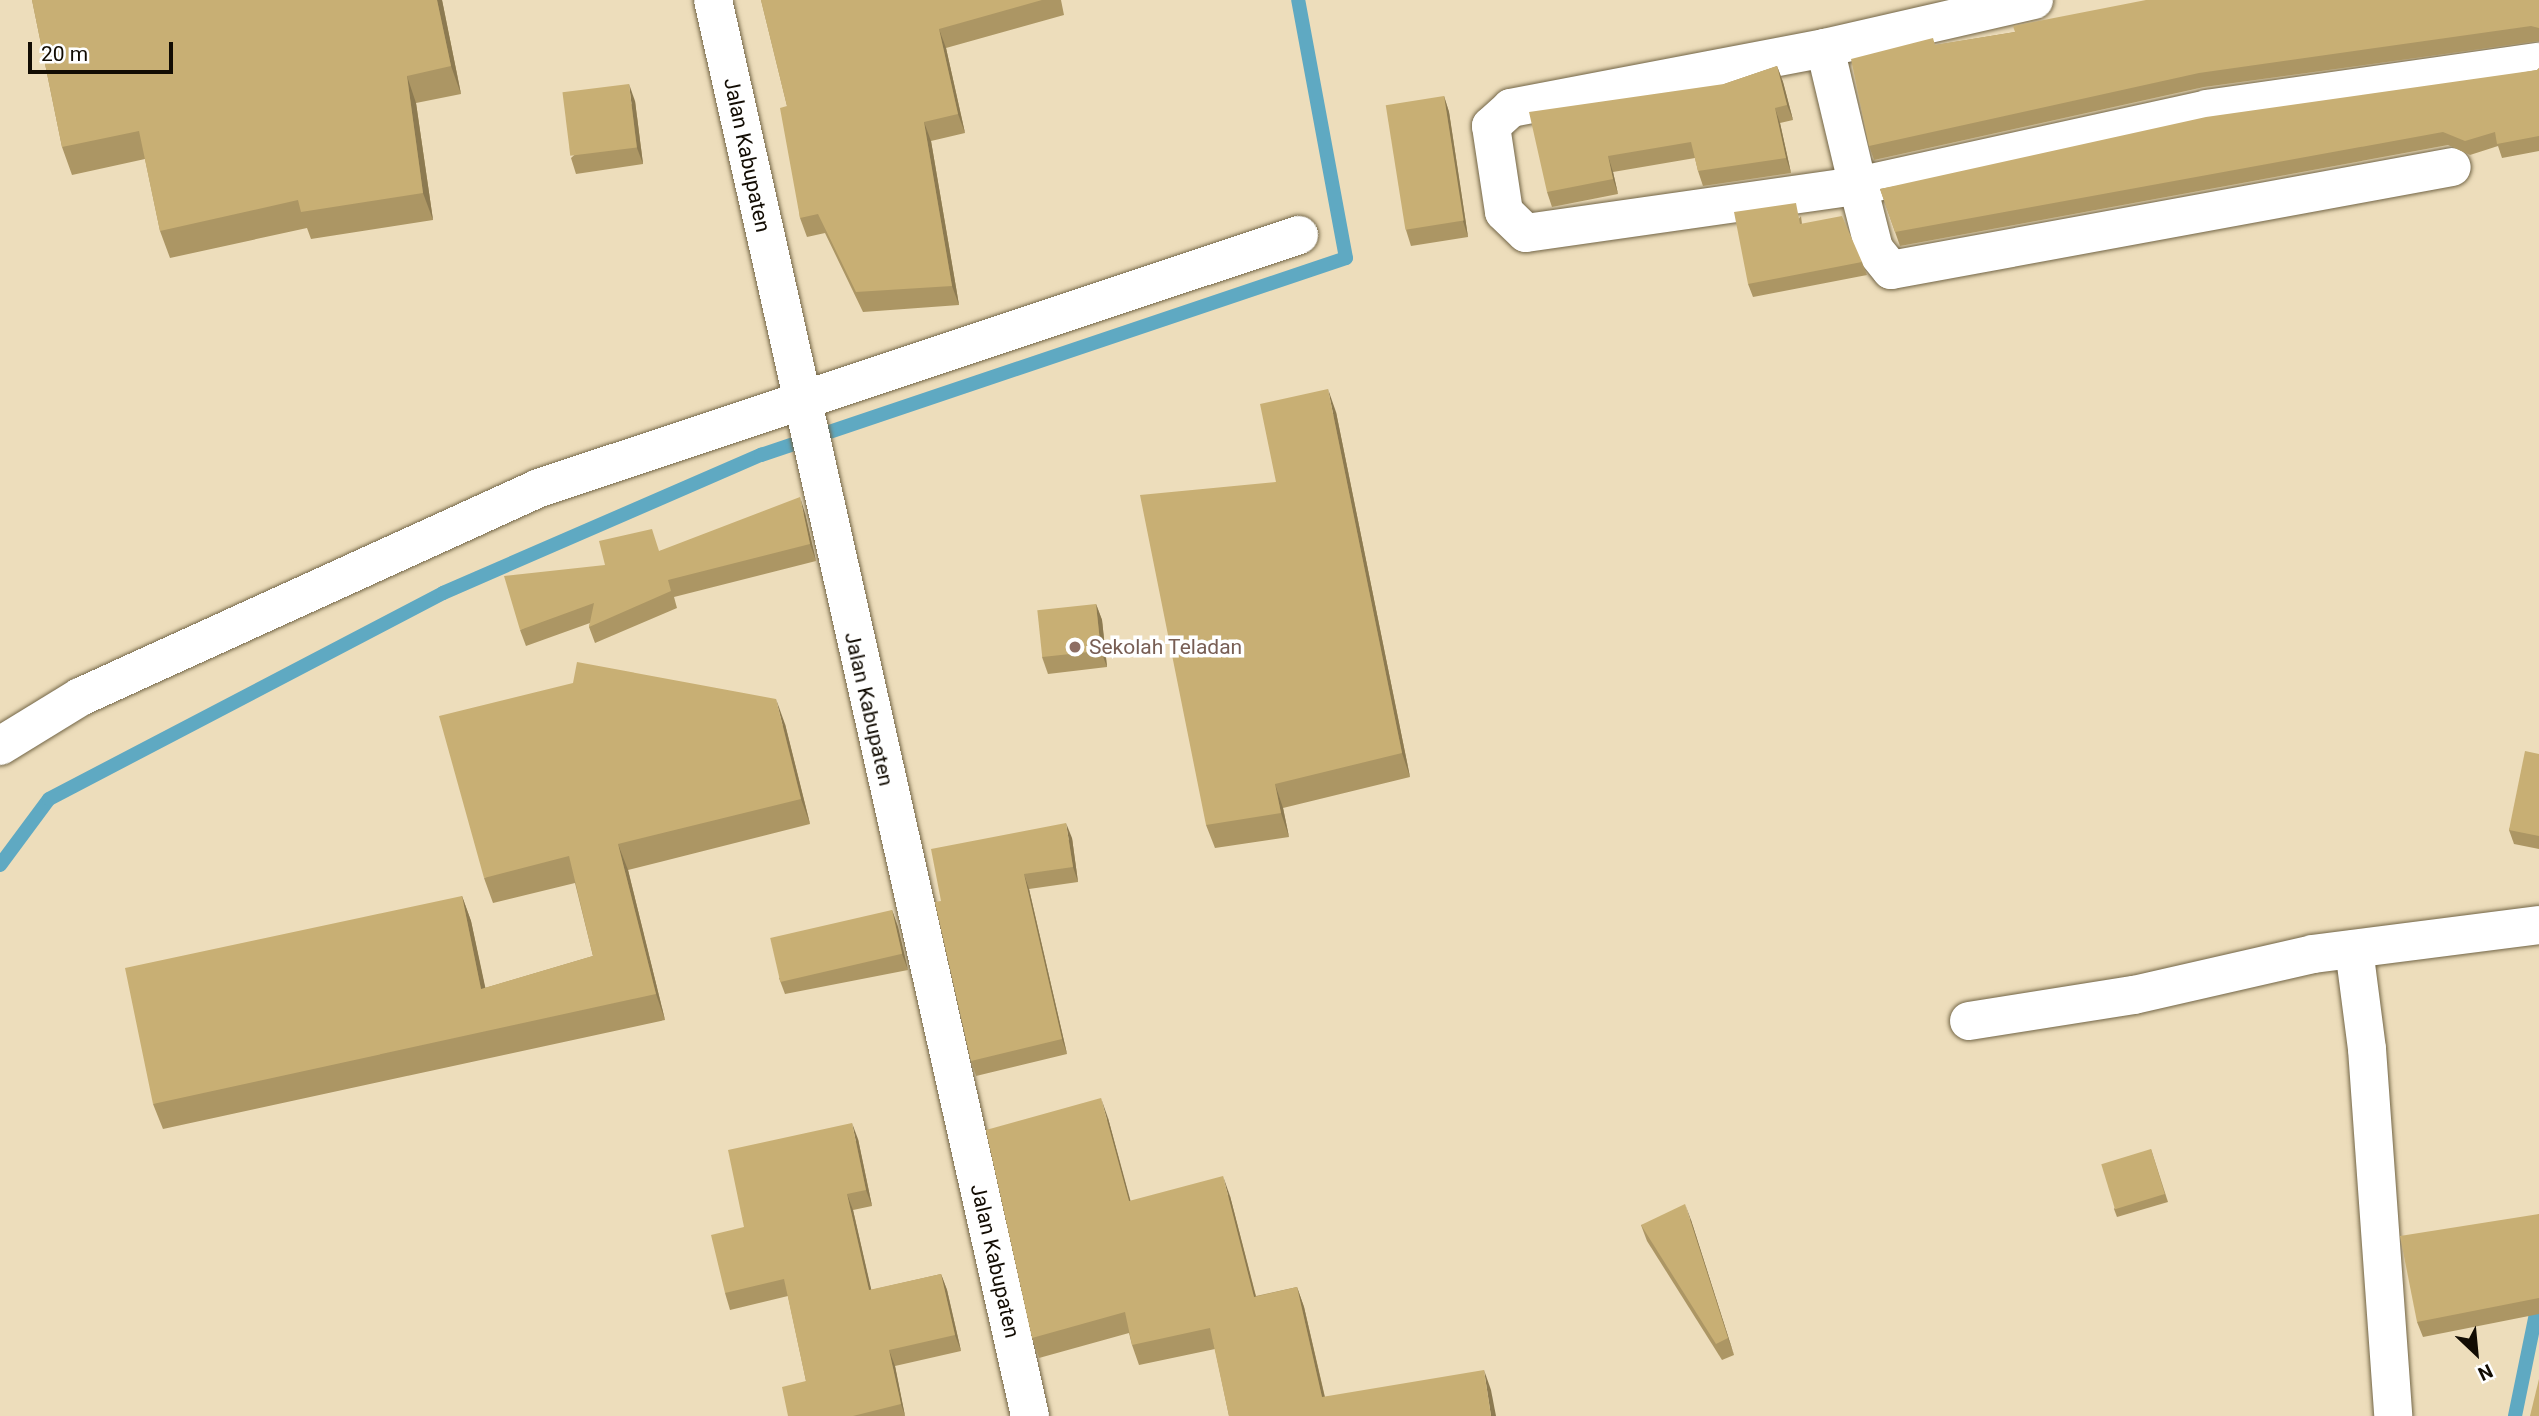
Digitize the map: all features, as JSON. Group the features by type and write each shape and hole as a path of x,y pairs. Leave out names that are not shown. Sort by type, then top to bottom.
{"street":[{"name":"Jalan Kabupaten","path":"713,0 805,424 1030,1416"},
{"path":"2034,0 1825,48 1511,108 1491,126 1504,212 1526,233 1858,186 2207,109 2539,62"},
{"path":"1825,48 1874,249 1891,270 2452,167"},
{"path":"0,746 80,697 539,488 805,424 1299,234"},
{"path":"1969,1021 2134,996 2354,949 2539,925"},
{"path":"2354,949 2367,1048 2393,1416"}],"building":[{"path":"32,0 437,0 451,66 407,76 423,193 301,212 298,200 160,231 139,131 62,147"},
{"path":"761,0 1042,0 939,29 958,114 924,122 952,286 856,292 818,214 800,218 780,108 787,106"},
{"path":"2146,0 2539,0 2539,28 2531,26 2199,73 1869,146 1851,59 1933,38 1935,45 2015,32 2013,26"},
{"path":"1777,66 1787,105 1775,108 1786,158 1698,171 1691,142 1608,156 1613,179 1547,192 1529,112 1724,84"},
{"path":"2539,68 2539,136 2497,144 2495,132 2465,141 2443,132 1895,232 1880,189 2206,117"},
{"path":"629,84 637,148 570,156 562,92"},
{"path":"1444,96 1464,220 1405,230 1386,105"},
{"path":"1796,203 1800,224 1842,216 1862,262 1748,284 1734,212"},
{"path":"1328,389 1402,753 1275,784 1281,813 1206,825 1140,495 1276,482 1260,404"},
{"path":"800,497 810,544 668,580 671,591 589,627 594,603 520,630 504,576 605,565 599,541 652,529 659,551"},
{"path":"1096,604 1101,651 1042,657 1037,610"},
{"path":"577,662 776,699 801,799 618,844 656,994 153,1104 125,968 462,896 481,989 593,956 569,856 484,878 439,716 573,683"},
{"path":"2525,751 2539,754 2539,836 2509,830"},
{"path":"1066,823 1073,867 1024,874 1062,1039 971,1061 935,902 941,901 931,849"},
{"path":"892,910 902,954 780,982 770,938"},
{"path":"1101,1098 1129,1201 1223,1176 1254,1297 1297,1287 1322,1397 1484,1370 1491,1416 1229,1416 1210,1328 1132,1345 1125,1312 1032,1338 986,1130"},
{"path":"852,1123 866,1190 847,1194 869,1290 941,1274 955,1335 889,1350 901,1404 853,1416 788,1416 782,1387 806,1381 784,1279 725,1293 711,1235 744,1227 728,1150"},
{"path":"2151,1149 2165,1194 2115,1209 2101,1164"},
{"path":"1685,1204 1728,1338 1716,1344 1641,1225"},
{"path":"2539,1214 2539,1298 2417,1322 2400,1236"},
{"path":"2539,1379 2539,1416 2530,1416"}],"waterway":[{"path":"0,865 49,799 443,593 761,455 1346,258 1298,0"},
{"path":"2515,1416 2539,1299"}],"place":[{"name":"Sekolah Teladan","path":"1075,647"}]}
